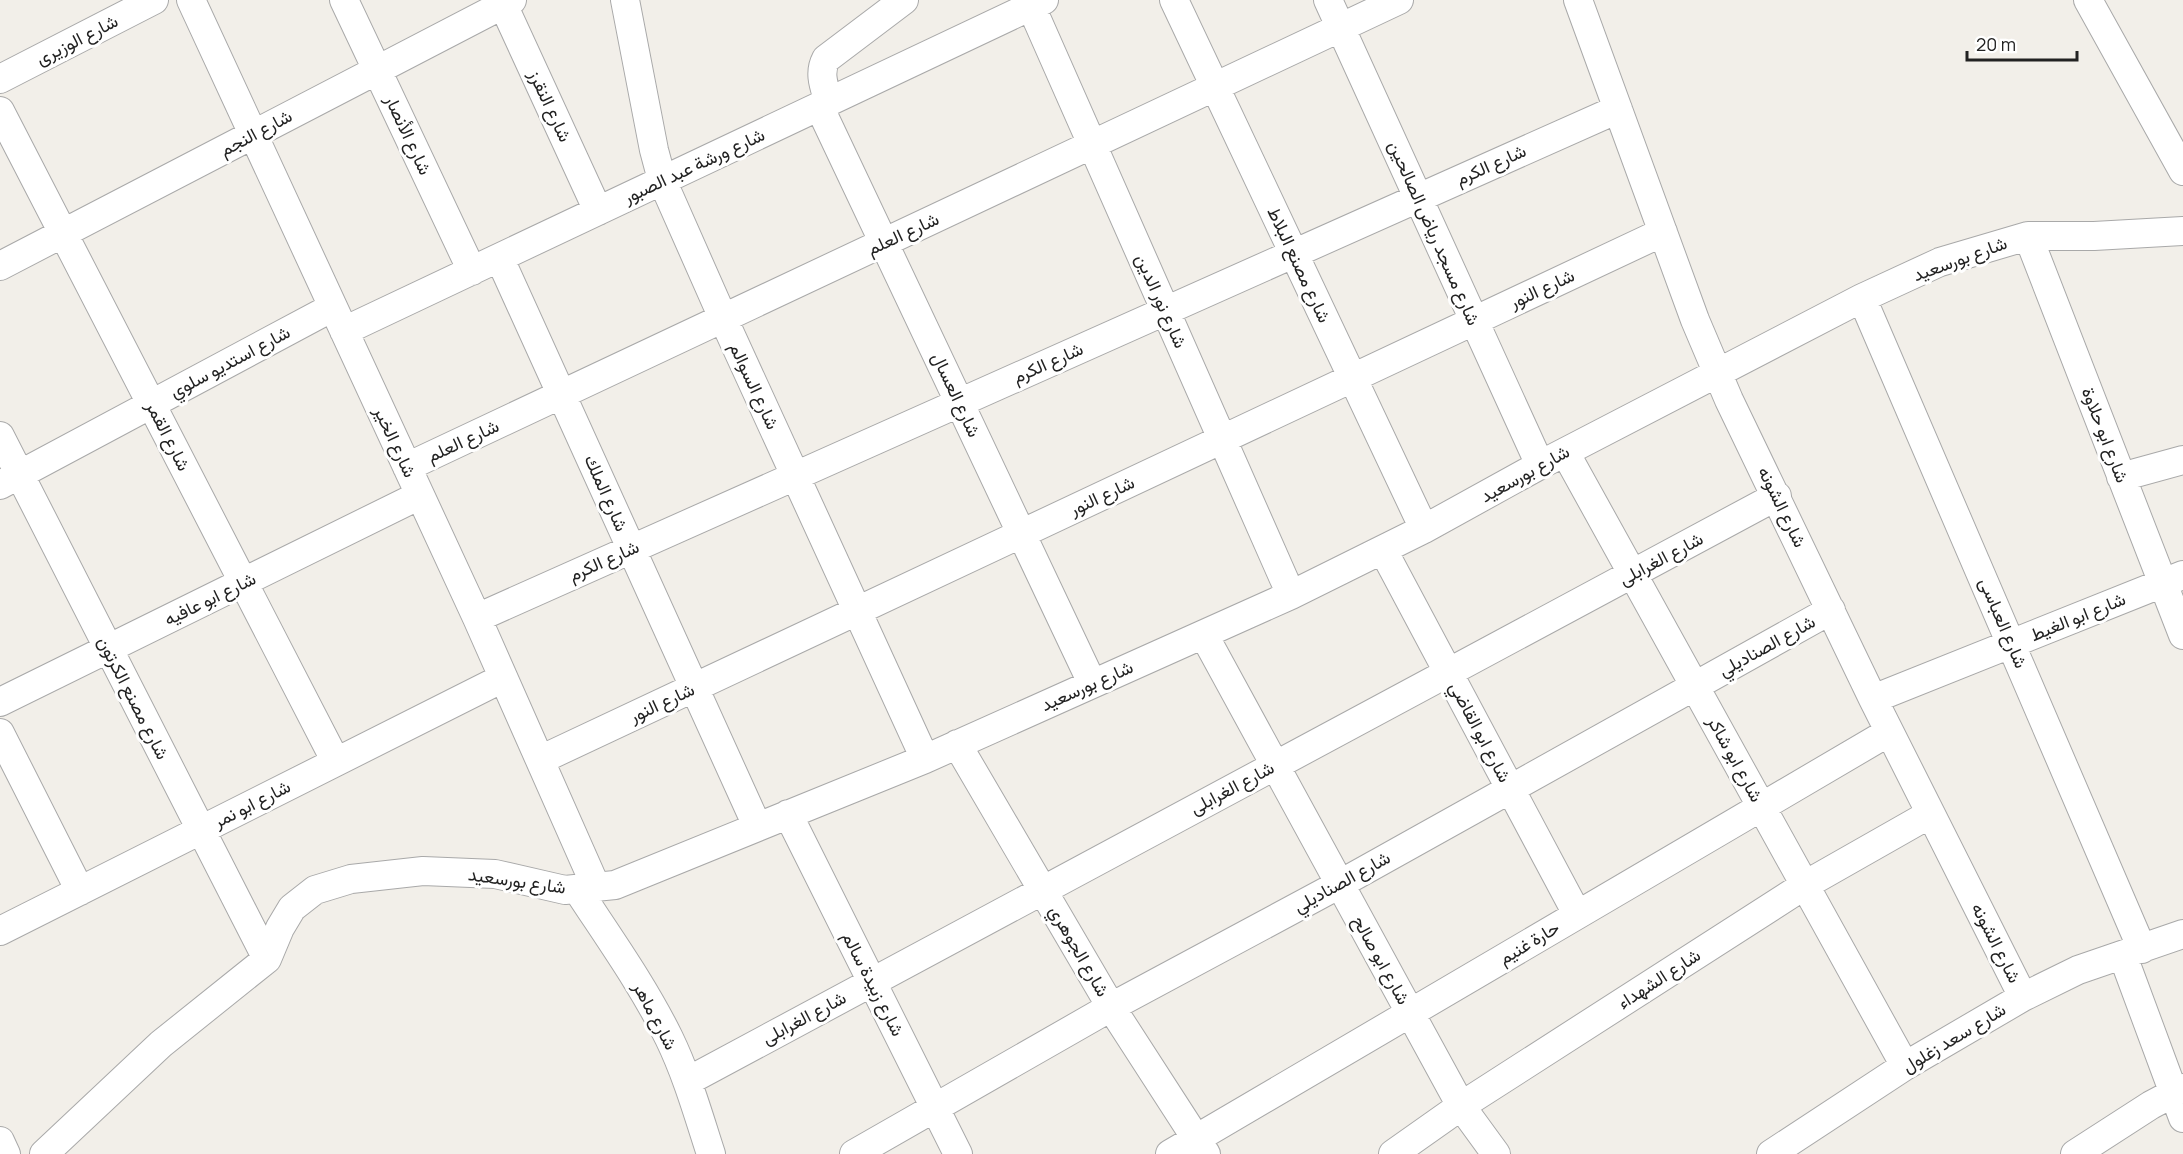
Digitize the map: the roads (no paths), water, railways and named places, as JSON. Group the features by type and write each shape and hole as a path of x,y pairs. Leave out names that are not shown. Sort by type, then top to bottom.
{"street":[{"name":"شارع الوزيرى","path":"0,79 154,0"},
{"name":"شارع الخير","path":"191,0 477,618 540,760 586,888"},
{"name":"شارع الأنصار","path":"344,0 472,271"},
{"name":"شارع السوالم","path":"625,0 662,180 925,759"},
{"name":"شارع العسال","path":"904,0 826,59 822,70 824,106 884,243 1092,683"},
{"name":"شارع مصنع البلاط","path":"1174,0 1424,529"},
{"name":"شارع مسجد رياض الصالحين","path":"1328,0 1540,465"},
{"name":"شارع العلم","path":"407,467 1399,0"},
{"name":"شارع الشونه","path":"1578,0 1695,320 1718,373 1889,732 2023,997"},
{"path":"2088,0 2183,171"},
{"name":"شارع النجم","path":"0,266 505,2"},
{"name":"شارع النقرز","path":"505,2 598,211"},
{"name":"شارع ورشة عبد الصبور","path":"339,319 500,259 1038,3"},
{"name":"شارع نور الدين","path":"1038,3 1092,145 1291,595"},
{"name":"شارع الكرم","path":"477,618 1618,109"},
{"name":"شارع القمر","path":"0,111 336,762"},
{"name":"شارع بورسعيد","path":"44,1154 161,1044 267,959 280,927 292,908 315,890 351,879 423,871 495,874 565,890 615,885 925,759 1291,595 1424,529 1540,465 1862,298 1940,262 2028,236 2094,236 2183,231"},
{"name":"شارع النور","path":"540,760 1663,232"},
{"name":"شارع ابو حلاوة","path":"2028,236 2121,477 2173,579 2183,635"},
{"name":"شارع الملك","path":"500,259 757,826"},
{"name":"شارع العباسى","path":"1862,298 2011,643 2132,952 2180,1100"},
{"name":"شارع استديو سلوي","path":"10,480 151,404 339,319"},
{"name":"شارع مصنع الكرتون","path":"0,436 10,480 108,649 267,959"},
{"name":"شارع ابو شاكر","path":"1565,452 1905,1066"},
{"path":"2121,477 2183,460"},
{"name":"شارع ابو عافيه","path":"0,702 420,495"},
{"name":"شارع الغرابلى","path":"688,1081 1777,496"},
{"name":"شارع ابو القاضي","path":"1383,550 1577,914"},
{"name":"شارع ابو الغيط","path":"1873,699 2173,579"},
{"name":"شارع الصناديلي","path":"854,1154 1111,1008 1340,884 1831,610"},
{"name":"شارع ابو صالح","path":"1204,635 1461,1106 1496,1154"},
{"name":"شارع ابو نمر","path":"0,931 503,678"},
{"name":"حارة غنيم","path":"1170,1154 1201,1146 1410,1013 1889,732"},
{"path":"0,733 80,891"},
{"name":"شارع الجوهري","path":"957,744 1111,1008 1201,1146"},
{"name":"شارع زبيدة سالم","path":"788,814 958,1154"},
{"name":"شارع الشهداء","path":"1393,1154 1461,1106 1805,885 1930,814"},
{"name":"شارع ماهر","path":"586,888 669,1037 688,1081 711,1154"},
{"name":"شارع سعد زغلول","path":"1771,1154 1905,1066 2023,997 2078,970 2183,934"},
{"path":"2075,1154 2180,1100"},
{"path":"0,1141 6,1154"}]}
